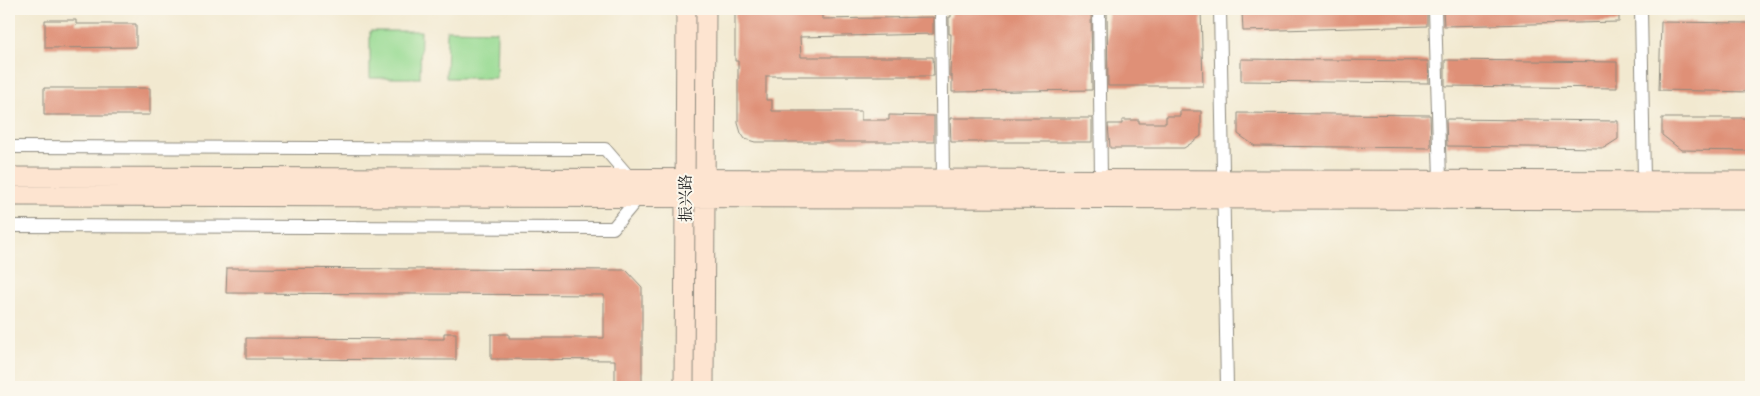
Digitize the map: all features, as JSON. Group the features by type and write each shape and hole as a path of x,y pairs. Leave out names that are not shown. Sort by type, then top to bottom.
{"main road":[{"name":"振兴路","path":"684,387 686,9"},
{"name":"振兴路","path":"704,387 706,9"},
{"path":"9,177 1751,181"},
{"path":"9,196 1751,200"}],"street":[{"path":"941,9 943,179"},
{"path":"1099,9 1101,179"},
{"path":"1220,9 1227,387"},
{"path":"1435,9 1440,180"},
{"path":"1641,9 1644,180"},
{"path":"9,147 605,149 630,178"},
{"path":"9,226 613,228 639,197"}],"green space":[{"path":"447,30 497,31 496,78 446,78"},
{"path":"370,31 421,31 420,78 370,78"}],"building":[{"path":"735,9 822,9 822,19 933,17 933,34 800,37 801,57 933,57 934,76 766,76 766,100 772,100 772,111 861,111 861,120 889,120 889,115 934,116 934,142 755,142 745,139 738,123 738,61 735,61"},
{"path":"951,9 1091,9 1092,90 952,92 952,76 950,76 951,34 949,34"},
{"path":"1107,9 1201,9 1203,86 1108,86"},
{"path":"1427,9 1427,26 1243,31 1242,12"},
{"path":"1443,9 1619,9 1619,22 1444,26"},
{"path":"45,20 76,20 76,24 136,24 136,47 45,48"},
{"path":"1661,22 1751,23 1751,92 1659,90"},
{"path":"1241,59 1428,61 1429,83 1241,81"},
{"path":"1445,60 1617,62 1617,88 1445,86"},
{"path":"44,88 150,88 150,115 44,115"},
{"path":"1180,111 1201,111 1201,136 1184,148 1110,148 1108,124 1122,124 1122,120 1139,120 1139,123 1166,123 1166,116 1180,116"},
{"path":"1238,113 1430,115 1431,146 1430,148 1255,146 1238,134"},
{"path":"950,118 1092,118 1092,142 951,142"},
{"path":"1662,118 1751,118 1751,151 1681,150 1662,135"},
{"path":"1446,119 1618,121 1618,139 1604,148 1447,146"},
{"path":"227,268 626,270 642,287 642,387 615,387 615,360 491,359 491,334 509,334 509,338 604,338 604,295 226,293"},
{"path":"444,333 456,333 456,360 246,359 246,338 444,339"}]}
